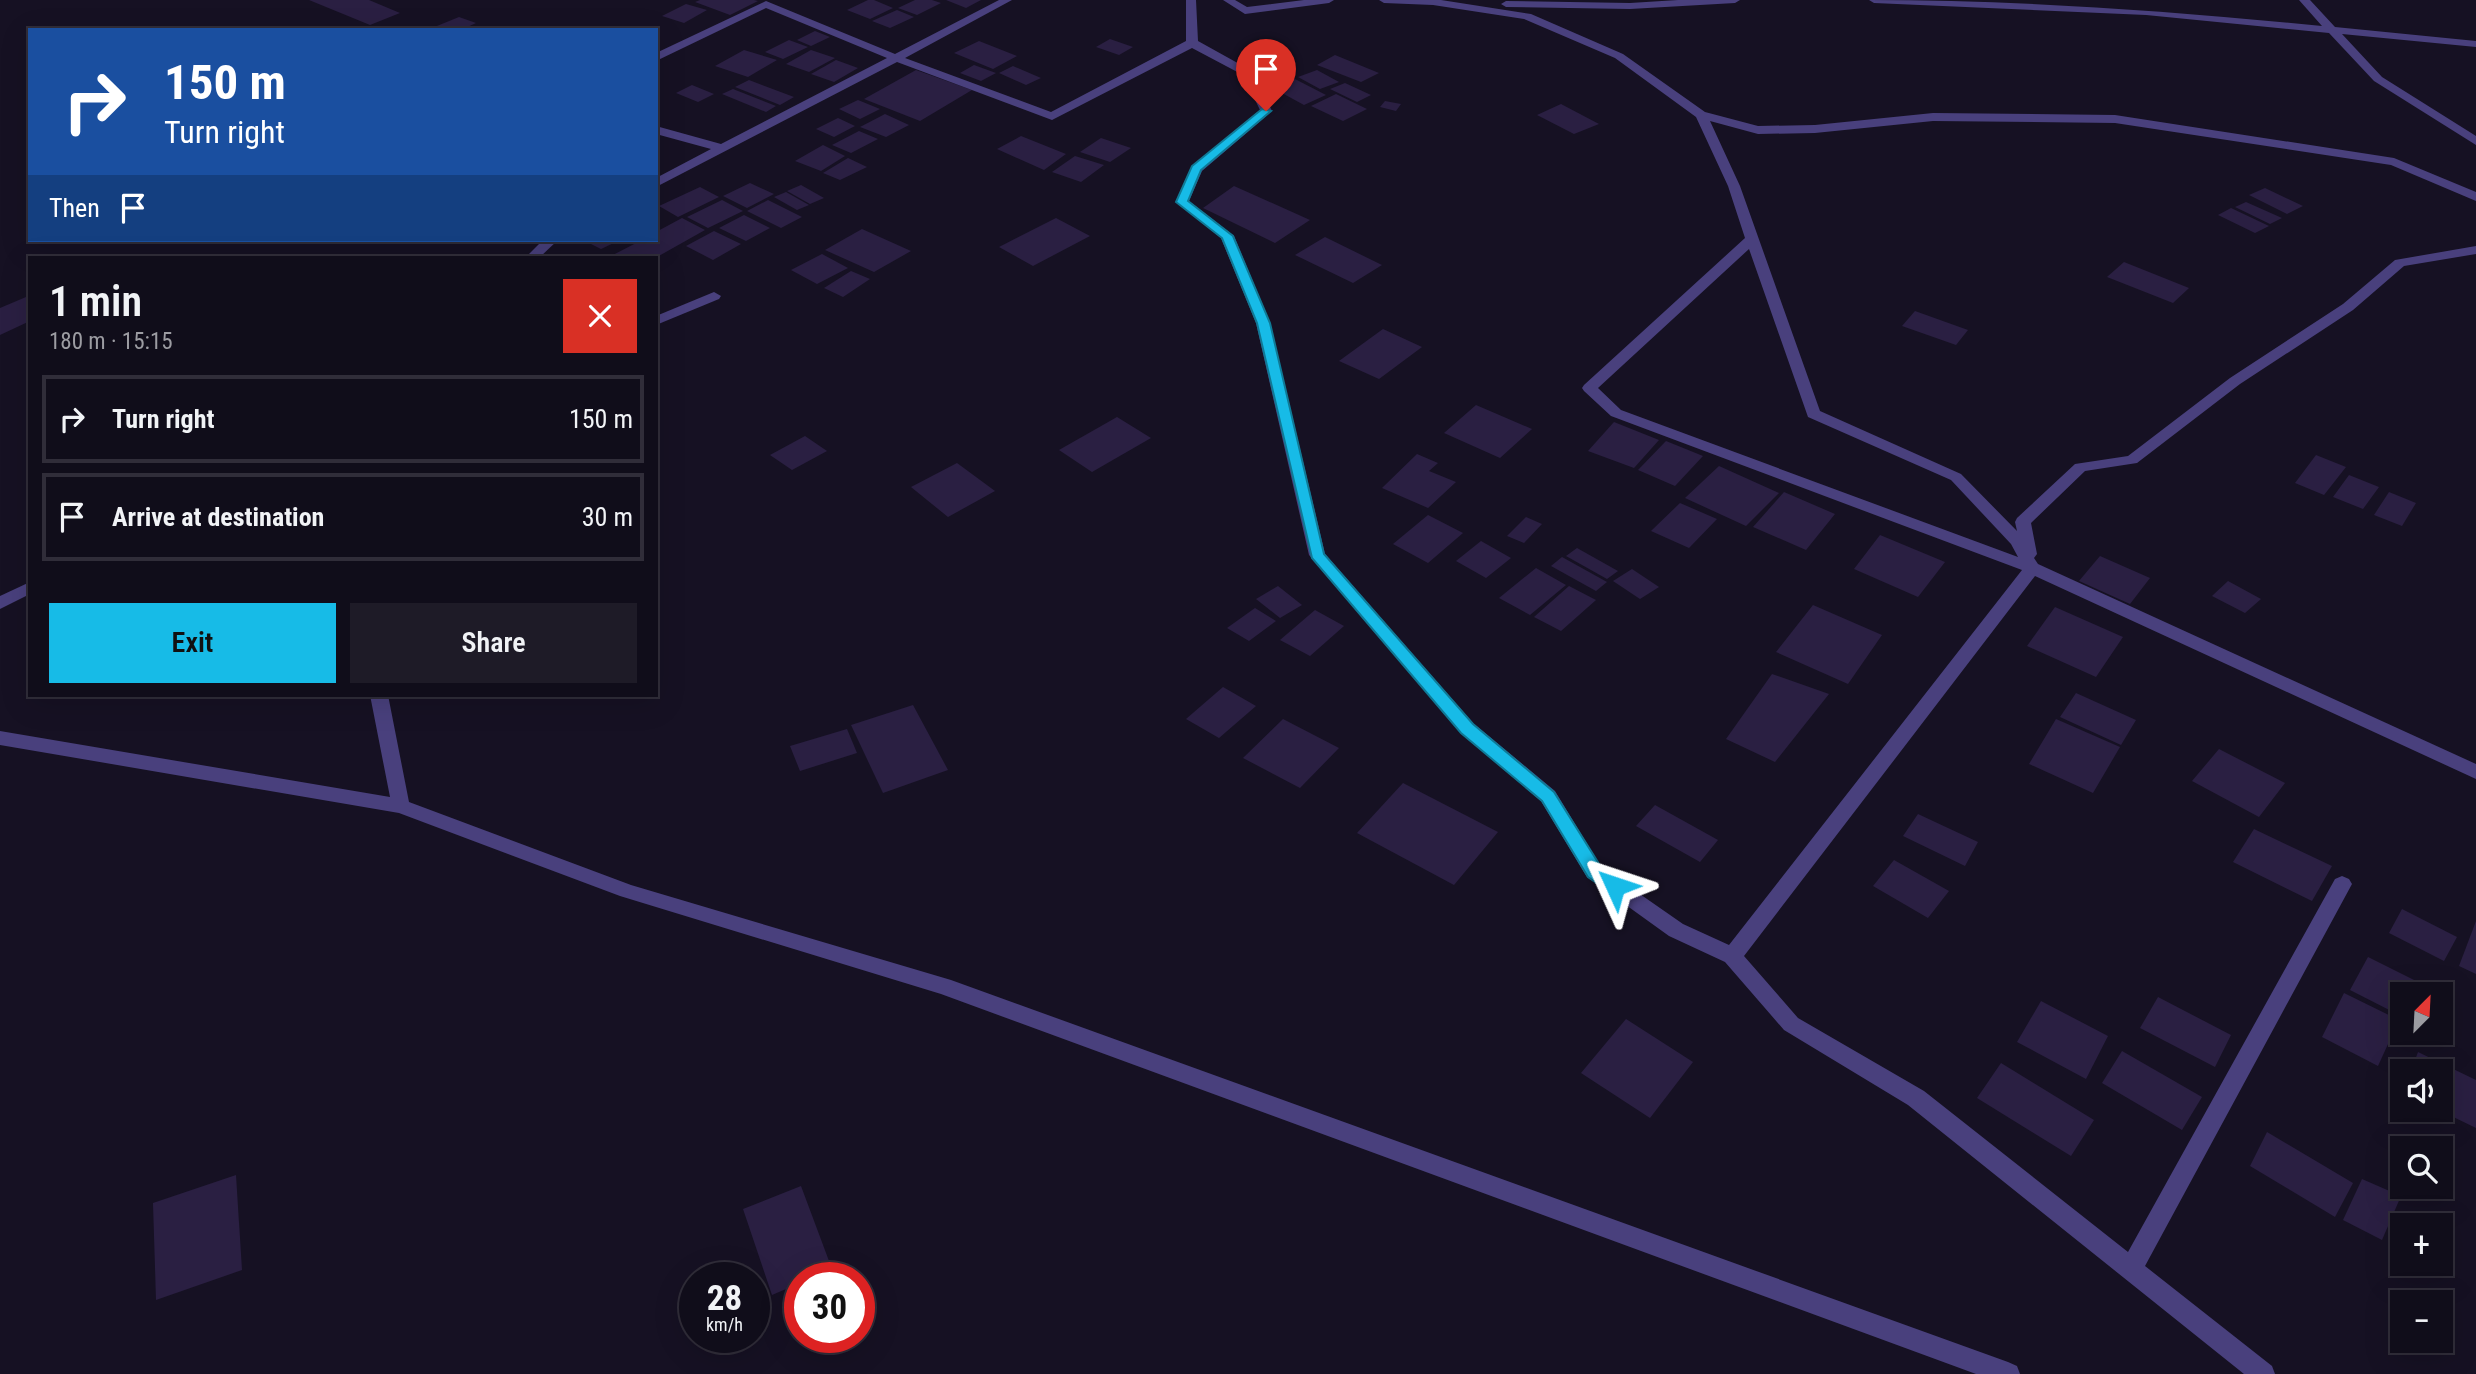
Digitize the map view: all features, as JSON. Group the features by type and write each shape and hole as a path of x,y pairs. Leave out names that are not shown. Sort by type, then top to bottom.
{"street":[{"path":"658,182 1007,0"},
{"path":"1191,0 1192,43"},
{"path":"1228,0 1245,11 1329,0"},
{"path":"1384,0 1630,6 1735,0"},
{"path":"1874,0 2146,12 2476,44"},
{"path":"2304,0 2378,79 2476,141"},
{"path":"1433,2 1527,16 1619,56 1700,115 1758,130 1815,129 1933,117 2115,119 2394,162 2476,197"},
{"path":"658,57 766,4 896,58 1052,116 1192,43"},
{"path":"1192,43 1248,73 1266,111 1196,169 1182,202 1227,236 1264,323 1317,555 1467,728 1548,796 1594,872 1676,930 1732,956 1791,1024 1916,1098 2263,1374"},
{"path":"1700,115 1734,186 1813,414 1956,477 2017,541 2032,568"},
{"path":"658,132 723,149"},
{"path":"1752,239 1589,388 1616,412 2032,568 2476,772"},
{"path":"533,256 549,242"},
{"path":"1732,956 2032,568 2023,522 2080,467 2132,460 2235,382 2348,307 2400,263 2476,250"},
{"path":"658,320 714,296"},
{"path":"0,603 28,588"},
{"path":"379,697 401,806"},
{"path":"0,738 401,806 626,891 944,986 2008,1374"},
{"path":"2131,1269 2342,884"}],"building":[{"path":"309,0 369,0 400,13 370,25"},
{"path":"868,0 893,8 870,19 847,10"},
{"path":"915,0 941,3 917,15 898,8"},
{"path":"946,0 981,0 966,8"},
{"path":"758,1 730,15 695,2"},
{"path":"686,4 707,10 684,23 662,16"},
{"path":"897,10 914,17 890,28 872,21"},
{"path":"459,17 476,23 465,28 432,28"},
{"path":"815,31 830,37 811,46 797,40"},
{"path":"1110,39 1133,47 1119,55 1096,47"},
{"path":"789,40 808,47 783,59 765,52"},
{"path":"979,41 1017,56 993,69 954,53"},
{"path":"744,50 777,60 748,77 715,66"},
{"path":"811,50 835,58 809,72 786,64"},
{"path":"1335,55 1379,73 1361,82 1317,65"},
{"path":"836,60 858,68 834,82 811,74"},
{"path":"974,65 996,73 981,81 960,73"},
{"path":"1013,66 1041,78 1026,85 999,73"},
{"path":"916,70 972,90 920,121 864,99"},
{"path":"1317,70 1339,82 1320,89 1298,77"},
{"path":"1293,78 1326,95 1304,105 1271,87"},
{"path":"749,80 794,97 780,105 735,87"},
{"path":"1345,83 1371,95 1357,102 1330,89"},
{"path":"692,85 714,94 698,102 676,93"},
{"path":"733,89 776,106 766,112 722,94"},
{"path":"1336,94 1367,109 1343,121 1311,106"},
{"path":"858,100 880,109 860,119 839,109"},
{"path":"1385,101 1401,104 1396,111 1380,107"},
{"path":"1561,104 1599,124 1574,134 1537,115"},
{"path":"885,114 909,125 886,137 860,127"},
{"path":"838,118 855,126 834,137 816,129"},
{"path":"859,131 878,139 851,153 832,145"},
{"path":"1021,136 1066,154 1044,170 997,149"},
{"path":"1101,138 1131,148 1110,162 1080,152"},
{"path":"823,145 845,156 821,171 795,161"},
{"path":"1075,156 1104,165 1081,182 1052,172"},
{"path":"848,158 867,167 840,180 823,173"},
{"path":"750,183 774,194 747,208 723,196"},
{"path":"801,185 824,198 810,204 787,191"},
{"path":"1234,186 1310,220 1275,243 1203,208"},
{"path":"700,187 719,197 678,217 659,206"},
{"path":"2265,188 2303,206 2287,214 2249,195"},
{"path":"786,192 809,205 797,210 774,197"},
{"path":"722,200 743,211 708,228 687,217"},
{"path":"768,200 802,217 781,228 747,211"},
{"path":"2246,202 2282,218 2270,224 2235,207"},
{"path":"2231,208 2269,226 2255,233 2218,215"},
{"path":"744,215 770,228 746,241 719,228"},
{"path":"682,218 705,230 658,256 611,256 638,242 658,242 658,231"},
{"path":"1056,218 1090,236 1033,266 999,247"},
{"path":"862,229 911,251 874,272 825,250"},
{"path":"714,231 741,244 713,260 686,246"},
{"path":"1325,237 1382,265 1353,283 1295,255"},
{"path":"587,242 616,242 601,249"},
{"path":"822,254 848,268 817,284 791,270"},
{"path":"2124,262 2189,288 2173,303 2107,277"},
{"path":"851,271 870,279 843,297 824,288"},
{"path":"26,297 28,322 0,335 0,308"},
{"path":"1915,311 1968,330 1956,345 1902,326"},
{"path":"1383,329 1422,347 1379,379 1339,361"},
{"path":"1476,405 1532,429 1500,458 1444,433"},
{"path":"1117,417 1151,438 1092,472 1059,450"},
{"path":"1614,422 1659,440 1634,468 1588,451"},
{"path":"805,436 827,451 792,470 770,455"},
{"path":"1666,441 1703,456 1675,486 1638,470"},
{"path":"1417,454 1438,463 1429,471 1456,482 1428,508 1382,488"},
{"path":"2316,455 2346,467 2324,495 2295,483"},
{"path":"957,463 995,491 948,517 911,487"},
{"path":"1719,466 1779,493 1746,526 1685,498"},
{"path":"2349,475 2379,487 2363,509 2333,497"},
{"path":"1784,492 1835,514 1806,550 1753,527"},
{"path":"2389,492 2416,503 2402,526 2374,515"},
{"path":"1680,503 1717,519 1689,548 1651,531"},
{"path":"1428,515 1463,533 1428,563 1393,544"},
{"path":"1526,517 1542,524 1524,543 1507,536"},
{"path":"1880,535 1945,562 1918,597 1854,569"},
{"path":"1481,541 1511,558 1486,578 1456,561"},
{"path":"1577,548 1618,571 1607,579 1566,556"},
{"path":"2100,556 2150,578 2130,604 2079,581"},
{"path":"1562,557 1607,582 1596,591 1551,566"},
{"path":"1536,568 1566,585 1530,615 1499,598"},
{"path":"1632,569 1659,587 1640,599 1613,581"},
{"path":"2228,581 2261,599 2245,613 2212,596"},
{"path":"1278,586 1302,605 1280,618 1256,599"},
{"path":"1569,586 1596,600 1561,631 1534,617"},
{"path":"1813,605 1882,635 1848,684 1776,652"},
{"path":"2055,607 2123,637 2096,677 2027,646"},
{"path":"1255,608 1276,621 1249,641 1227,628"},
{"path":"1315,610 1344,626 1310,656 1280,640"},
{"path":"1772,674 1829,694 1775,762 1726,739"},
{"path":"1223,687 1256,706 1219,738 1186,719"},
{"path":"2076,693 2136,720 2121,745 2060,717"},
{"path":"913,705 948,770 883,793 851,725"},
{"path":"1283,719 1339,748 1300,788 1243,758"},
{"path":"2056,719 2120,747 2093,793 2029,764"},
{"path":"847,729 857,753 800,771 790,746"},
{"path":"2219,749 2285,783 2259,817 2192,781"},
{"path":"1403,783 1498,832 1454,885 1357,833"},
{"path":"1655,805 1718,840 1700,862 1636,826"},
{"path":"1918,814 1978,842 1965,866 1903,836"},
{"path":"2254,829 2332,866 2312,901 2233,862"},
{"path":"1894,860 1949,891 1928,918 1873,886"},
{"path":"2402,909 2457,937 2444,961 2389,933"},
{"path":"2476,921 2476,974 2459,966"},
{"path":"2368,957 2418,982 2390,982 2390,1010 2350,990"},
{"path":"2344,993 2390,1016 2390,1040 2378,1066 2322,1037"},
{"path":"2158,997 2231,1035 2215,1067 2140,1028"},
{"path":"2041,1001 2108,1036 2086,1079 2017,1042"},
{"path":"1626,1019 1693,1062 1650,1118 1581,1073"},
{"path":"2122,1051 2202,1097 2182,1130 2102,1083"},
{"path":"2418,1052 2432,1059 2415,1059"},
{"path":"2001,1063 2094,1120 2071,1156 1977,1098"},
{"path":"2453,1069 2476,1080 2476,1128 2453,1117"},
{"path":"2267,1132 2353,1183 2335,1217 2250,1166"},
{"path":"236,1175 242,1270 156,1300 153,1203"},
{"path":"2362,1179 2390,1191 2390,1199 2400,1199 2394,1213 2390,1213 2390,1221 2382,1240 2343,1220"},
{"path":"801,1186 829,1262 784,1262 784,1290 772,1295 770,1262 761,1262 743,1209"}],"route":[{"path":"1266,111 1196,169 1182,202 1227,236 1264,323 1317,555 1467,728 1548,796 1594,872 1615,886"}]}
